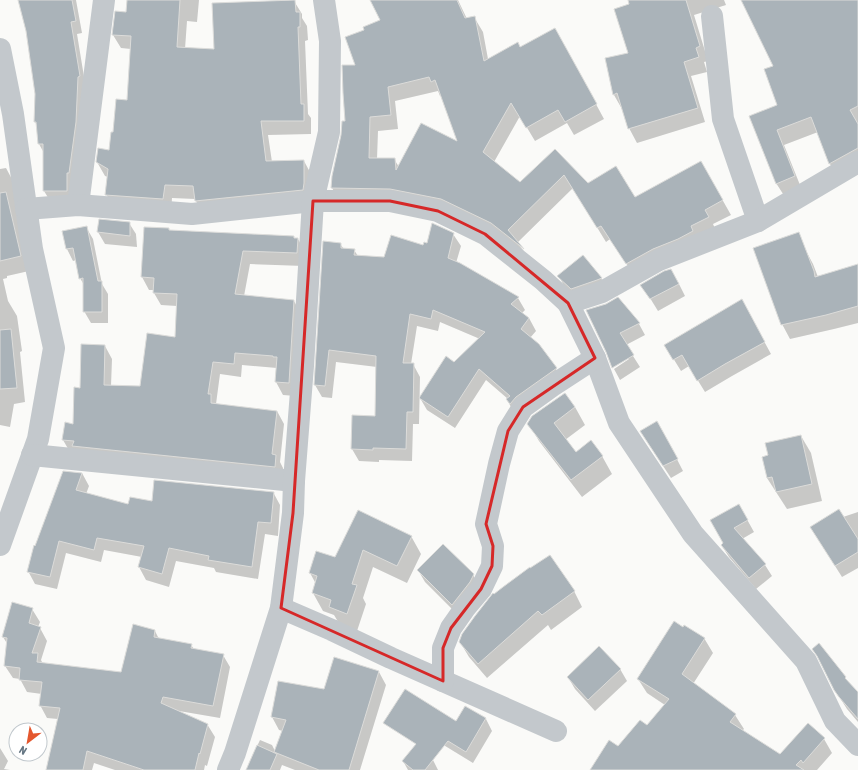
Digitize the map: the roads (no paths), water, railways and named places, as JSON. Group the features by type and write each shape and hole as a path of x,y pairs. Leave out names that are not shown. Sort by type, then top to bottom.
{"street":[{"path":"78,205 104,0"},
{"path":"228,770 235,753 281,608 293,513 313,201 329,132 330,41 324,0"},
{"path":"712,16 723,119 758,221"},
{"path":"0,48 13,114 32,250 54,348 38,440 0,545"},
{"path":"568,303 602,292 659,260 758,221 858,162"},
{"path":"26,209 78,205 192,214 313,201 390,201 438,211 485,234 543,280 568,303 595,358 619,423 693,534 806,661 835,721 858,746"},
{"path":"444,682 443,648 451,628 481,589 492,566 493,546 486,524 508,431 523,407 595,358"},
{"path":"32,455 294,481"},
{"path":"281,608 556,731"}]}
